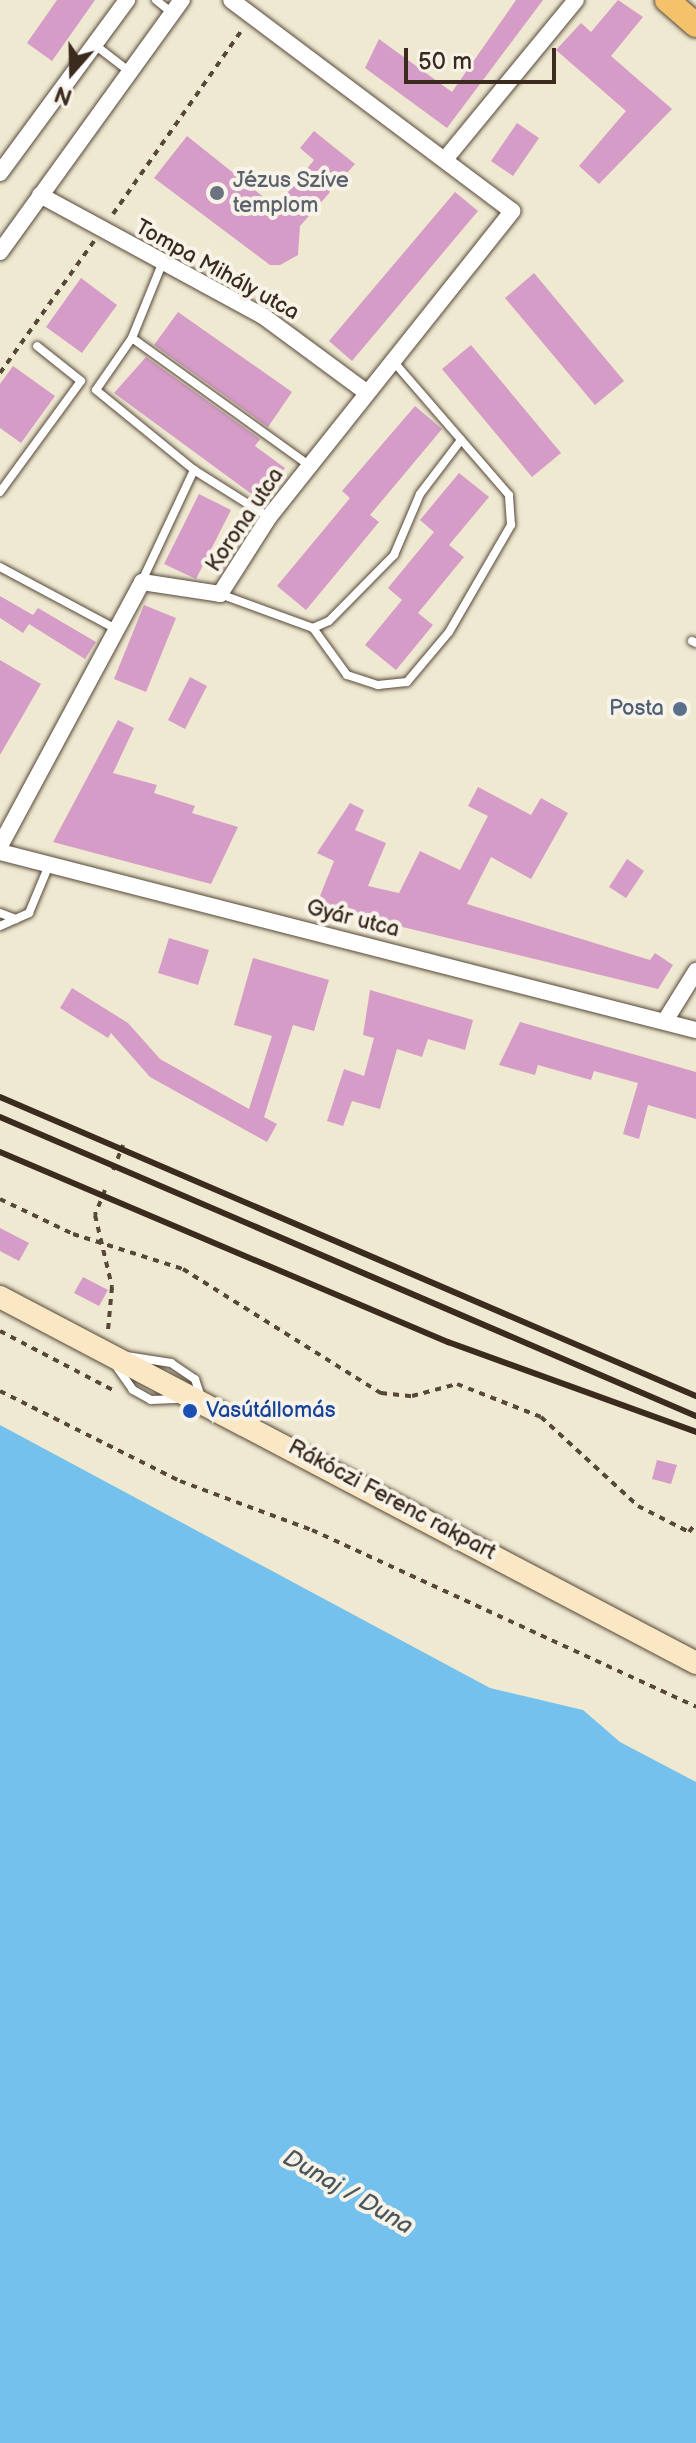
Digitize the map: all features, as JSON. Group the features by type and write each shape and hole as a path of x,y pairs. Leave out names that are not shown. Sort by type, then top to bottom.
{"main road":[{"path":"667,0 696,25"}],"street":[{"path":"1,170 127,0"},
{"path":"231,0 447,157 576,0"},
{"path":"0,252 177,7"},
{"name":"Korona utca","path":"142,582 220,594 269,517 512,211 447,157"},
{"name":"Tompa Mihály utca","path":"40,195 274,323 366,392"},
{"path":"0,849 142,582"},
{"name":"Gyár utca","path":"0,849 696,1030"},
{"path":"665,1021 696,971"},
{"name":"Rákóczi Ferenc rakpart","path":"0,1297 201,1398 696,1663"}],"lane":[{"path":"156,0 177,7"},
{"path":"94,44 130,72"},
{"path":"96,390 132,338 162,264"},
{"path":"132,338 309,465"},
{"path":"37,346 194,470 269,517"},
{"path":"220,594 313,628 339,668 361,682 396,685 424,669 514,512 509,495 392,361"},
{"path":"0,492 81,381"},
{"path":"313,628 356,600 384,569 420,494 461,440"},
{"path":"142,582 194,470"},
{"path":"0,567 117,629"},
{"path":"0,926 16,919 37,901 49,864"},
{"path":"0,913 16,919"},
{"path":"107,1353 133,1390 151,1400 201,1398"}],"path":[{"path":"0,373 252,15"},
{"path":"113,1170 123,1145"},
{"path":"105,1190 95,1215 112,1287 107,1353"},
{"path":"0,1199 73,1234 98,1238 203,1280 381,1393 412,1396 457,1384 541,1417 638,1506 689,1532 696,1523"},
{"path":"0,1331 124,1395 151,1400"},
{"path":"0,1391 87,1439 312,1530 696,1707"}],"water":[{"name":"Dunaj / Duna","path":"0,1425 490,1688 583,1710 620,1742 696,1782 696,2443 0,2443"}],"building":[{"path":"57,0 95,0 52,61 27,43"},
{"path":"516,0 543,0 447,128 365,68 379,39 452,92"},
{"path":"618,0 643,17 611,56 672,109 599,184 579,166 626,111 556,50 581,23 591,32"},
{"path":"517,123 539,138 513,176 491,161"},
{"name":"Jézus Szíve templom","path":"314,131 355,164 300,226 298,255 280,265 270,265 154,178 187,136 276,207 314,160 300,148"},
{"path":"455,192 478,211 352,361 329,341"},
{"path":"534,273 624,381 595,405 505,298"},
{"path":"81,278 117,305 82,353 46,327"},
{"path":"178,312 292,392 268,427 154,345"},
{"path":"471,345 561,453 532,477 442,369"},
{"path":"146,357 260,439 255,446 285,468 261,501 114,393"},
{"path":"13,366 55,396 21,443 0,428 0,384"},
{"path":"415,406 442,429 370,515 379,522 306,610 277,586 350,498 342,491"},
{"path":"459,473 489,497 449,545 464,557 418,613 433,625 396,670 365,645 402,600 388,588 434,532 420,520"},
{"path":"199,494 231,510 196,579 164,564"},
{"path":"0,596 33,615 38,608 96,642 85,659 29,624 23,633 0,618"},
{"path":"144,605 176,618 146,692 114,679"},
{"path":"0,660 41,684 0,755"},
{"path":"190,677 207,686 185,729 168,720"},
{"path":"118,720 134,728 113,773 157,785 154,793 195,806 192,813 238,827 211,884 53,842"},
{"path":"478,787 531,815 541,798 568,813 531,879 491,857 467,904 650,960 655,953 673,965 658,989 316,906 334,861 317,853 350,803 364,810 355,830 386,843 368,886 399,893 420,851 460,870 488,816 468,806"},
{"path":"627,859 644,871 626,898 609,887"},
{"path":"169,938 209,950 198,985 158,973"},
{"path":"253,958 329,980 314,1031 293,1025 264,1117 277,1124 267,1142 150,1077 111,1033 108,1038 60,1008 72,988 128,1023 160,1059 249,1109 272,1036 234,1025"},
{"path":"370,990 473,1020 465,1050 428,1039 422,1057 397,1049 380,1109 352,1101 343,1126 327,1121 344,1069 364,1076 374,1038 363,1035"},
{"path":"520,1022 696,1072 696,1119 648,1105 639,1139 623,1134 638,1083 594,1071 591,1080 538,1065 535,1075 499,1065"},
{"path":"0,1228 29,1243 19,1261 0,1251"},
{"path":"83,1277 108,1290 99,1306 74,1293"},
{"path":"657,1460 677,1465 671,1484 652,1479"}],"railway":[{"path":"0,1097 696,1396"},
{"path":"0,1117 696,1416"},
{"path":"0,1152 448,1342 696,1432"}],"place":[{"name":"Jézus Szíve templom","path":"217,193"},
{"name":"Posta","path":"680,709"},
{"name":"Vasútállomás","path":"190,1411"}]}
